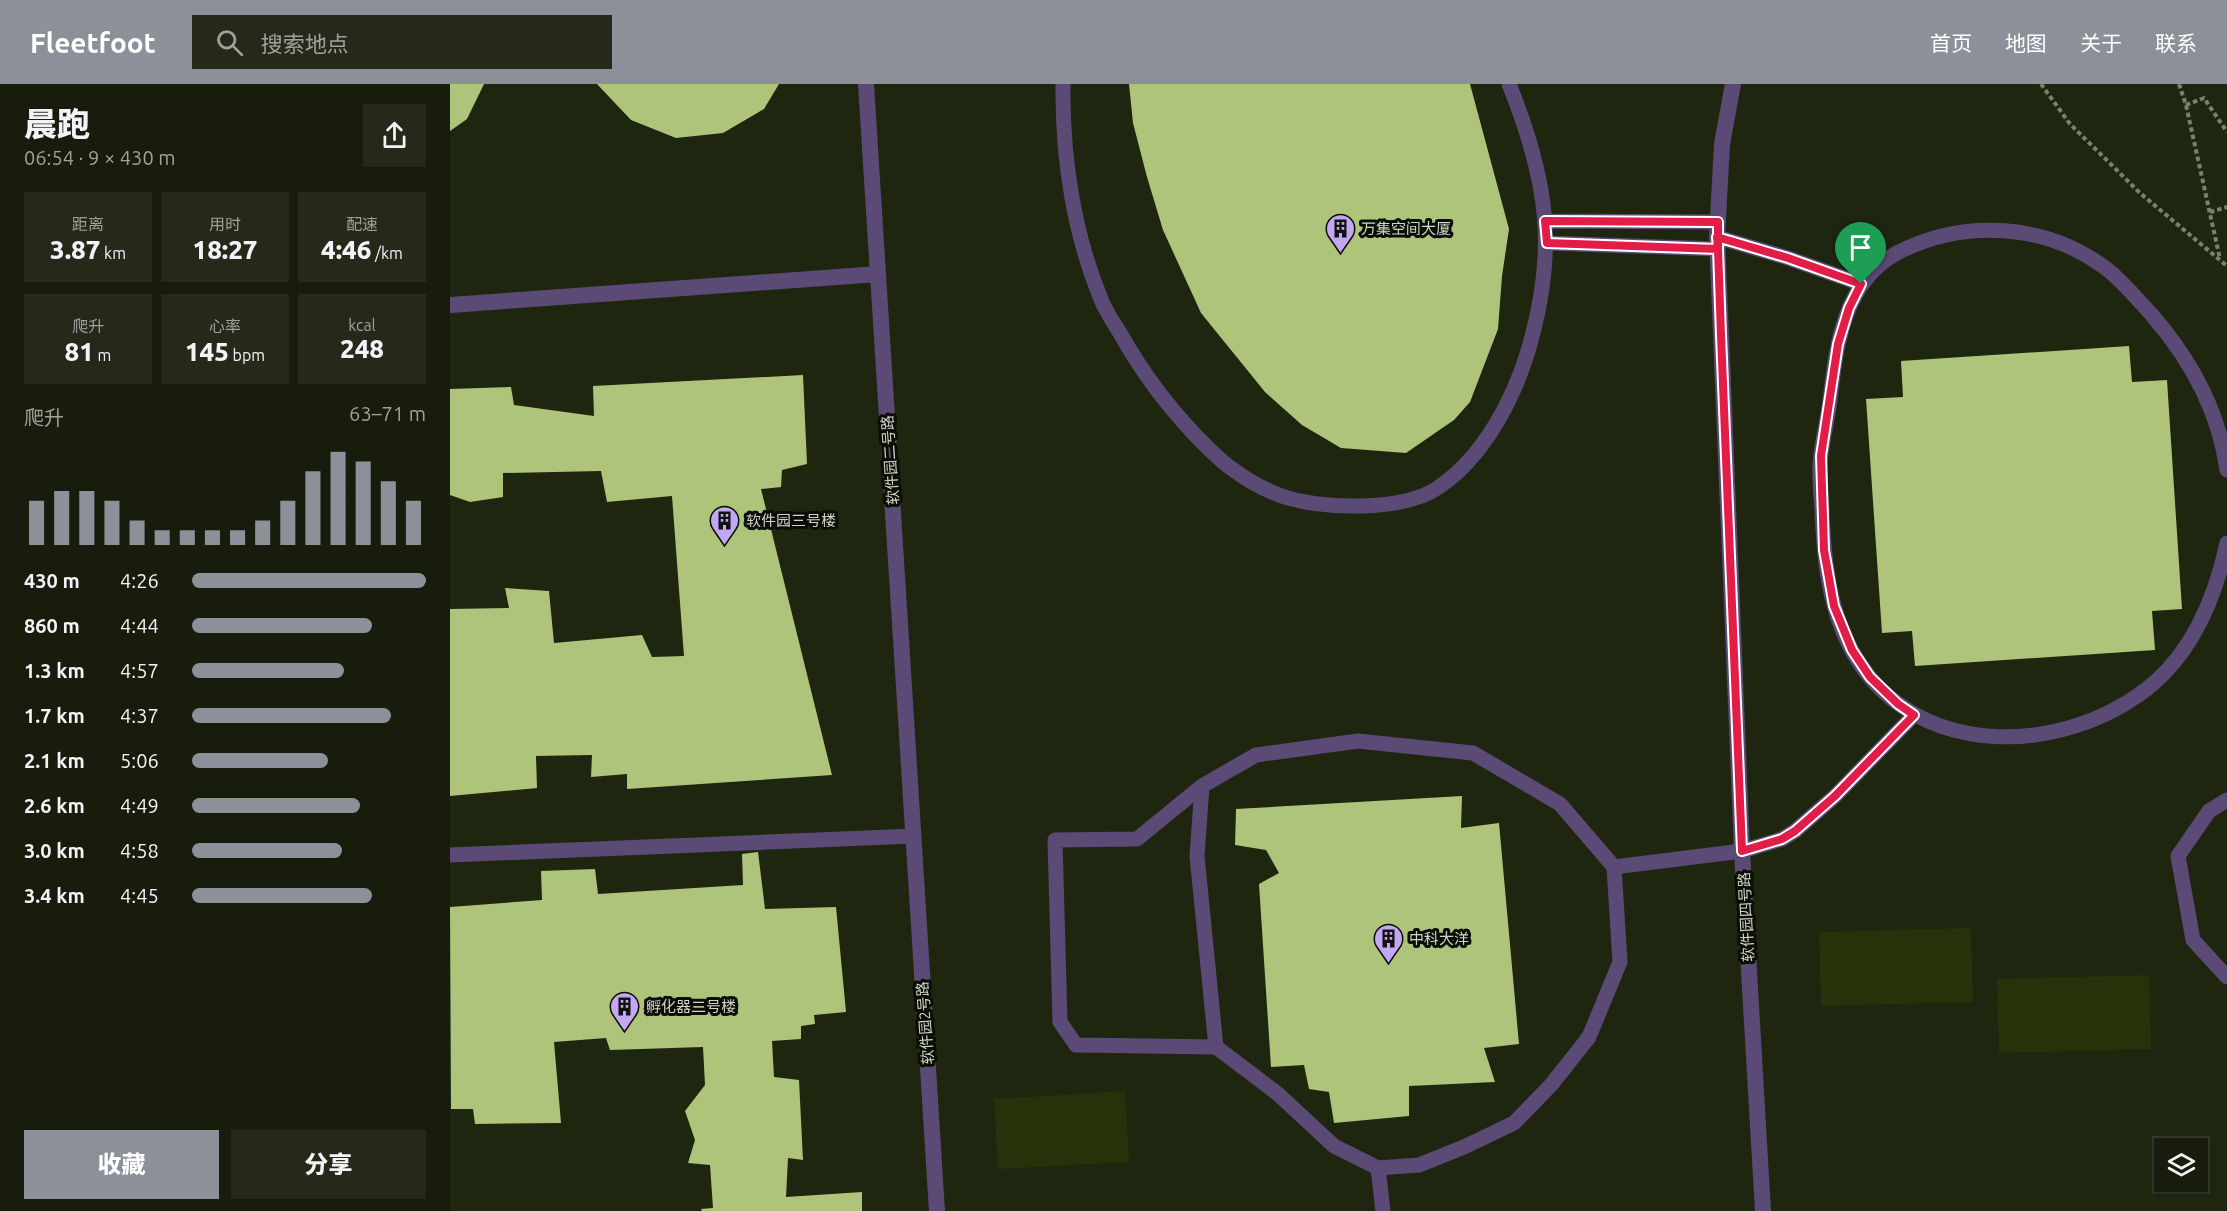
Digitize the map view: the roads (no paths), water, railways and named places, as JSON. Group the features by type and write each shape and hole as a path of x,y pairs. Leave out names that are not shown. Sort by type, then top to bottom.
{"street":[{"name":"软件园二号路","path":"866,84 914,836"},
{"name":"软件园四号路","path":"1733,84 1722,144 1717,236 1742,851 1763,1211"},
{"path":"450,305 878,274"},
{"name":"软件园2号路","path":"914,836 937,1211"}],"lane":[{"path":"1063,84 1069,180 1083,246 1104,305 1148,378 1194,434 1230,468 1279,495 1312,503 1376,506 1404,501 1437,489 1463,468 1487,437 1507,404 1524,364 1543,294 1547,243 1535,160 1509,84"},
{"path":"1545,221 1717,236 1861,284"},
{"path":"2227,470 2217,427 2204,389 2180,350 2132,292 2107,269 2073,250 2042,237 2011,231 1982,230 1949,234 1923,242 1876,266 1861,284 1849,308 1838,344 1821,456 1824,550 1834,606 1852,650 1870,677 1898,704 1914,715 1975,735 2023,738 2049,734 2079,725 2114,710 2155,682 2189,641 2210,599 2227,543"},
{"path":"1547,243 1717,236"},
{"path":"1614,867 1742,851 1782,839 1795,831 1835,796 1914,715"},
{"path":"1358,741 1473,753 1560,804 1614,867 1620,962 1589,1037 1551,1085 1514,1123 1419,1166 1378,1168 1334,1146 1278,1094 1216,1047 1076,1045 1060,1022 1055,840 1137,839 1202,786 1256,755 1358,741"},
{"path":"1202,786 1197,856 1216,1047"},
{"path":"2227,800 2209,811 2178,856 2193,940 2227,977"},
{"path":"450,855 914,836"},
{"path":"1378,1168 1383,1211"}],"place":[{"name":"万集空间大厦","path":"1340,254"},
{"name":"软件园三号楼","path":"725,546"},
{"name":"中科大洋","path":"1388,964"},
{"name":"孵化器二号楼","path":"625,1032"}]}
